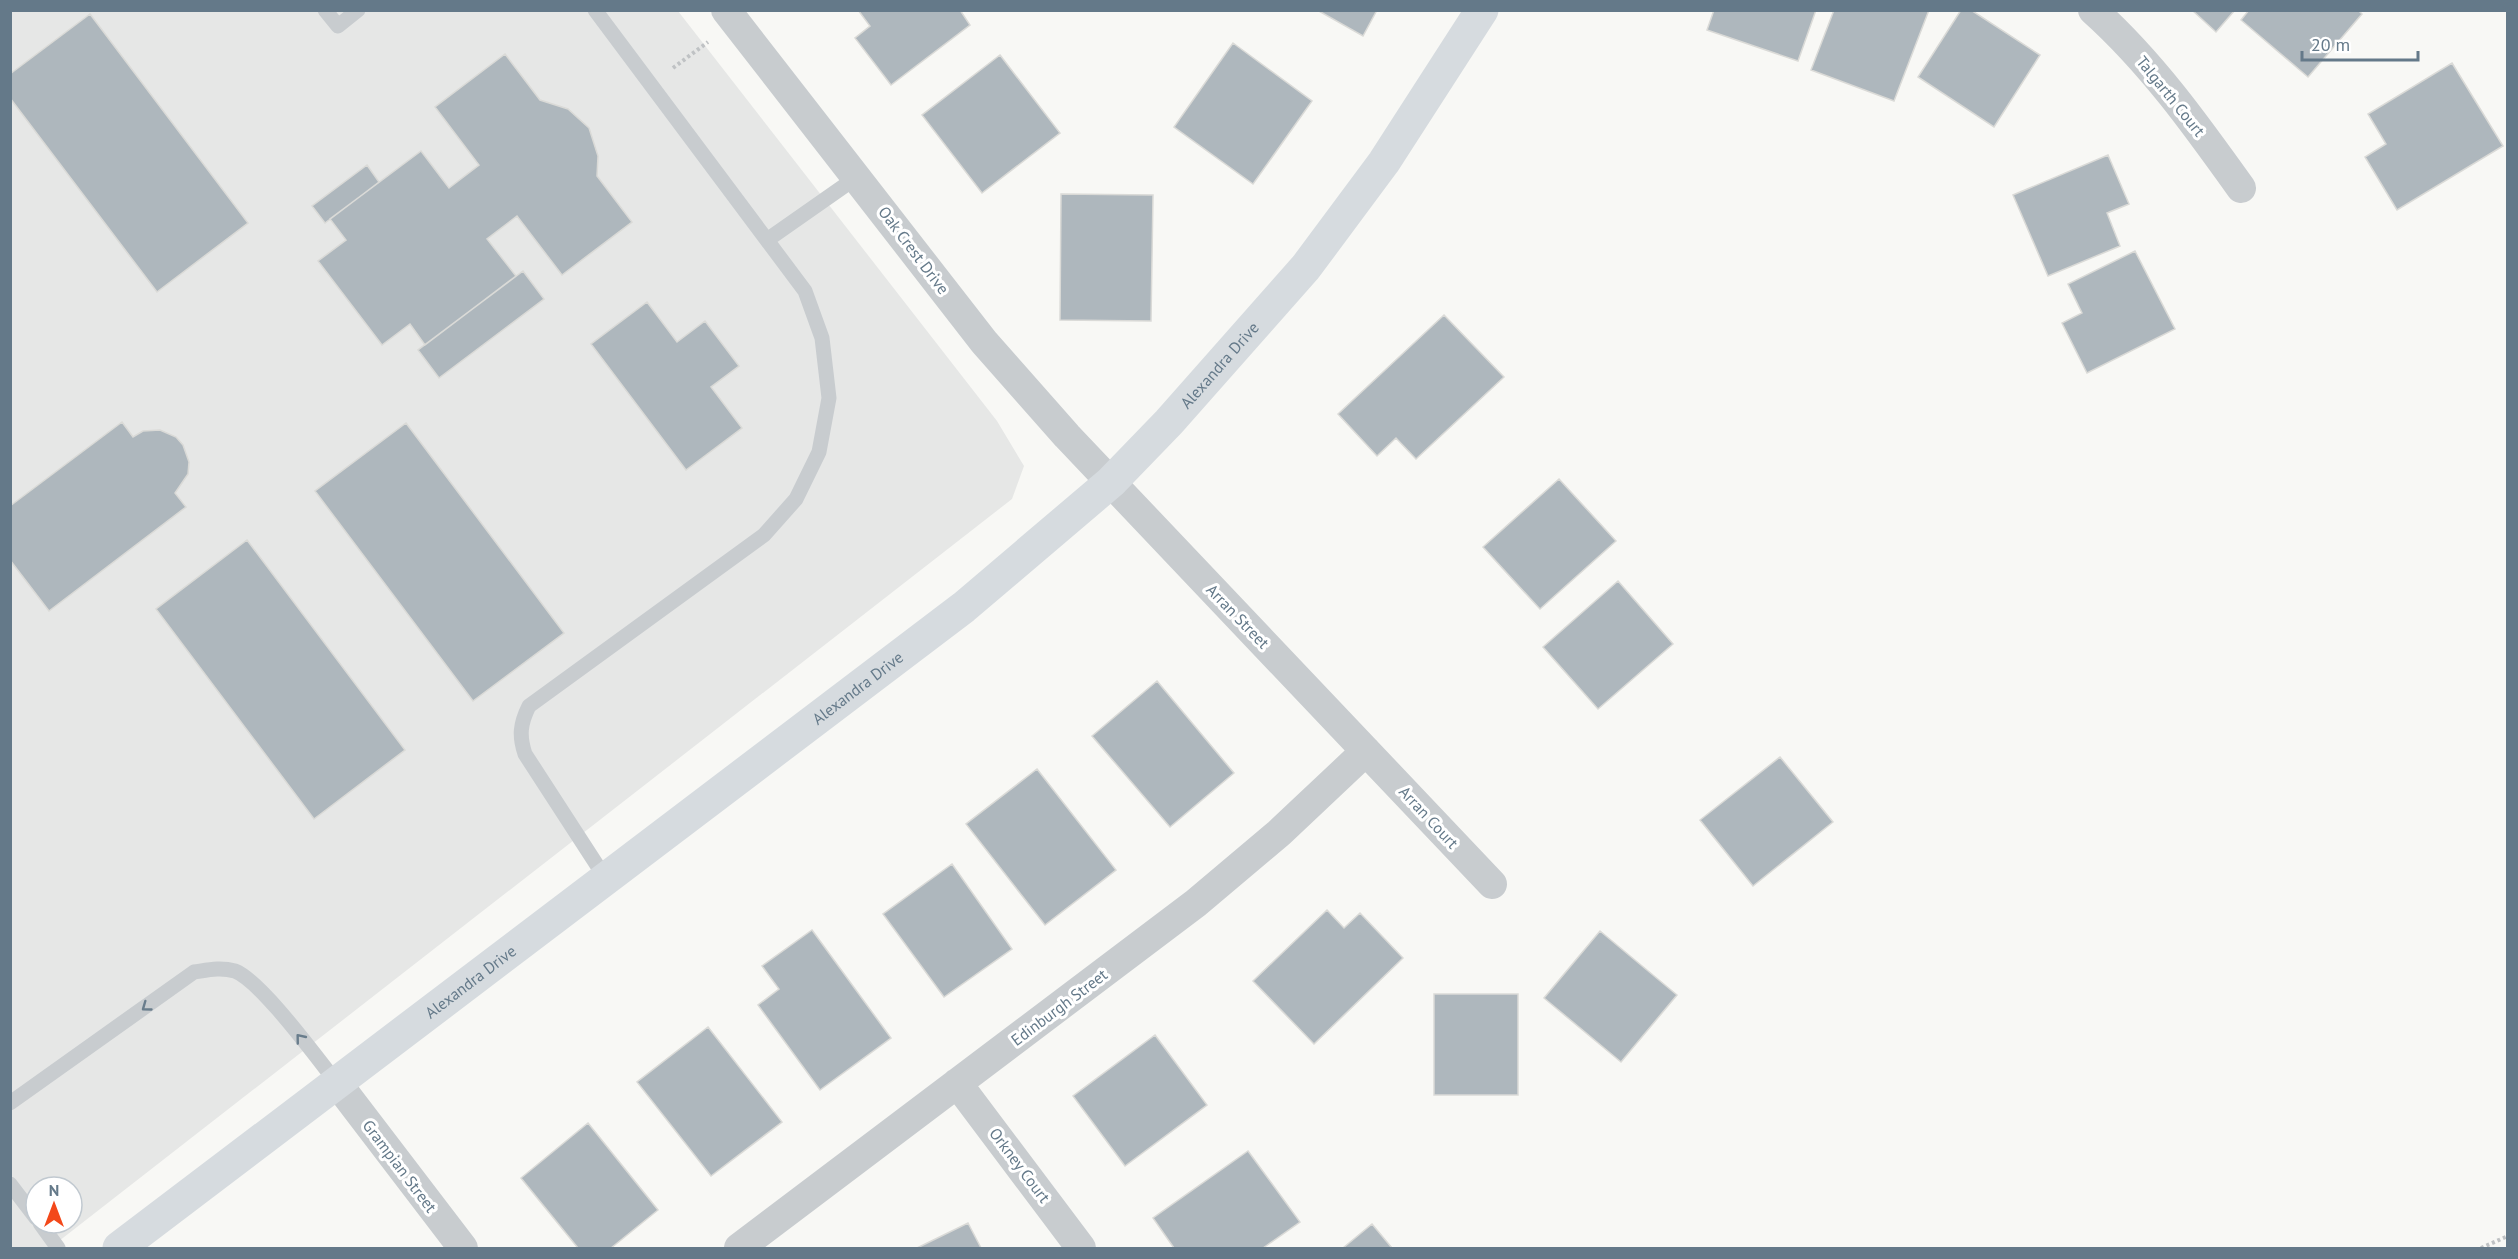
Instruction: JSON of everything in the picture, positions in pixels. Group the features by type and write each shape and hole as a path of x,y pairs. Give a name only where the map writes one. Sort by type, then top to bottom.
{"street":[{"name":"Oak Crest Drive","path":"726,10 984,342 1111,482"},
{"name":"Alexandra Drive","path":"118,1248 964,608 1111,482 1169,423 1313,259 1345,218 1425,102 1482,10"},
{"name":"Talgarth Court","path":"2093,10 2151,69 2196,124 2241,188"},
{"name":"Arran Street","path":"1111,482 1366,751"},
{"name":"Arran Court","path":"1366,751 1492,884"},
{"name":"Edinburgh Street","path":"739,1248 1240,868 1366,751"},
{"name":"Grampian Street","path":"337,1083 463,1248"},
{"name":"Orkney Court","path":"957,1083 1081,1248"}],"lane":[{"path":"325,10 338,26 358,10"},
{"path":"595,10 804,291 822,338 829,398 819,452 795,499 764,535 529,706 522,720 520,738 525,754 606,879"},
{"path":"766,240 857,177"},
{"path":"10,1103 194,972 221,968 238,972 273,1004 337,1083"},
{"path":"10,1184 24,1202"},
{"path":"49,1235 58,1248"}],"path":[{"path":"691,55 708,41"},
{"path":"2481,1248 2508,1236"}],"shaded area":[{"path":"10,11 678,11 997,421 1024,466 1012,499 84,1222 84,1175 24,1175 24,1235 67,1235 50,1248 10,1248"}],"building":[{"path":"858,10 960,10 970,25 891,85 855,38 870,26"},
{"path":"1317,10 1377,10 1363,36"},
{"path":"1714,10 1816,10 1798,61 1707,30"},
{"path":"1834,10 1929,10 1894,101 1811,70"},
{"path":"1961,10 1971,10 2040,55 1994,127 1918,77"},
{"path":"2192,10 2235,10 2216,32"},
{"path":"2249,10 2358,10 2362,14 2308,77 2241,20"},
{"path":"90,14 248,223 157,292 10,98 10,74"},
{"path":"1233,43 1312,101 1253,184 1174,127"},
{"path":"505,54 540,100 568,109 589,128 598,156 597,176 632,222 562,275 517,216 487,239 516,276 425,345 410,324 382,345 318,261 346,240 330,219 421,151 449,188 479,165 435,107"},
{"path":"1000,55 1060,133 982,193 922,115"},
{"path":"2452,63 2503,146 2397,210 2365,157 2386,144 2368,114"},
{"path":"2108,155 2129,204 2107,213 2120,246 2048,276 2013,195"},
{"path":"367,165 379,182 325,223 312,206"},
{"path":"1061,194 1153,195 1151,321 1060,320"},
{"path":"2135,251 2175,329 2087,373 2062,323 2082,313 2068,284"},
{"path":"523,271 544,299 439,378 418,350"},
{"path":"647,302 677,342 705,321 739,366 711,387 742,428 686,470 591,344"},
{"path":"1444,315 1504,377 1416,459 1396,438 1377,456 1338,414"},
{"path":"122,422 133,437 143,431 160,430 176,437 183,445 189,462 188,474 175,493 186,507 49,611 10,560 10,506"},
{"path":"406,423 564,633 473,701 315,491"},
{"path":"1559,479 1616,541 1540,609 1483,547"},
{"path":"247,540 405,750 314,819 156,609"},
{"path":"1618,581 1673,644 1598,709 1543,647"},
{"path":"1157,681 1234,773 1170,827 1092,736"},
{"path":"1780,757 1833,822 1753,886 1700,820"},
{"path":"1037,769 1116,870 1045,925 966,824"},
{"path":"952,864 1012,949 944,997 883,914"},
{"path":"1327,910 1344,928 1360,913 1403,958 1314,1044 1253,981"},
{"path":"812,930 891,1038 820,1090 758,1005 779,989 762,966"},
{"path":"1600,931 1677,995 1621,1062 1544,998"},
{"path":"1434,994 1518,994 1518,1095 1434,1095"},
{"path":"708,1027 782,1122 711,1176 637,1082"},
{"path":"1155,1035 1207,1105 1125,1166 1073,1096"},
{"path":"588,1123 658,1210 611,1248 578,1248 521,1178"},
{"path":"1248,1151 1300,1222 1263,1248 1174,1248 1153,1218"},
{"path":"968,1223 981,1248 917,1248"},
{"path":"1372,1224 1392,1248 1343,1248"}]}
